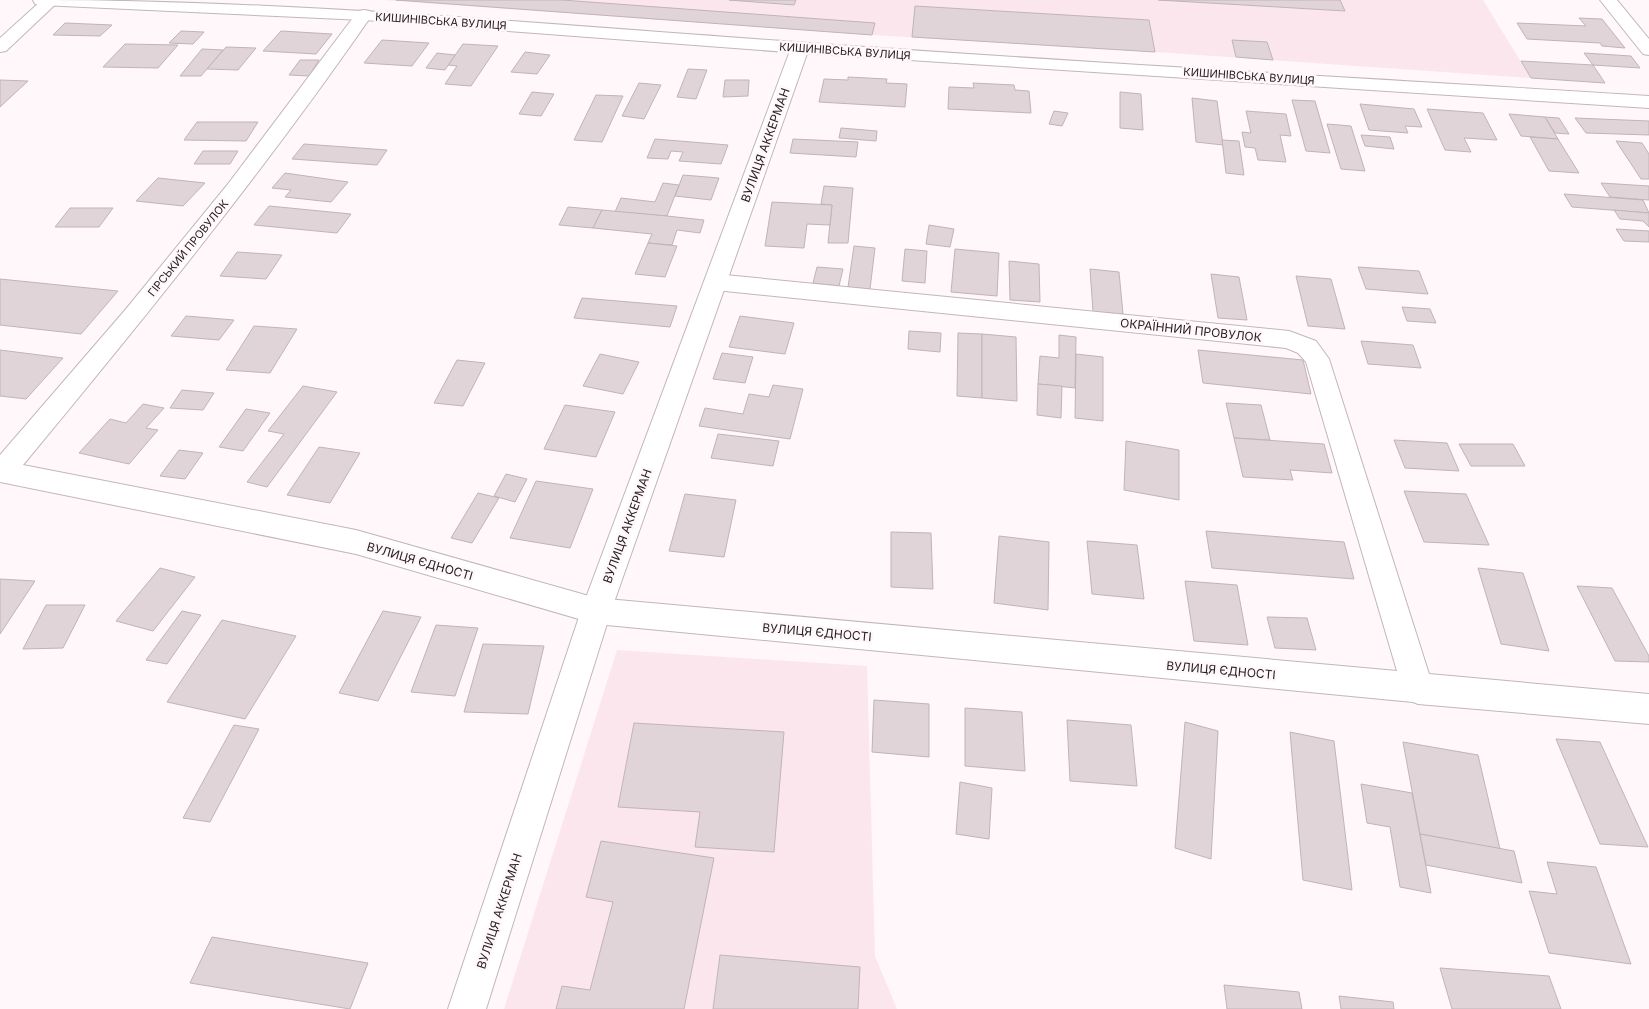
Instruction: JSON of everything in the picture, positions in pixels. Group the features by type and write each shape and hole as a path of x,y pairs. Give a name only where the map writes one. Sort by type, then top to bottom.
{"street":[{"name":"КИШИНІВСЬКА ВУЛИЦЯ","path":"41,0 364,15 800,48 1649,102"},
{"path":"0,47 52,0"},
{"path":"1608,0 1649,50"},
{"name":"ГІРСЬКИЙ ПРОВУЛОК","path":"1,471 134,315 235,189 364,15"},
{"name":"ВУЛИЦЯ АККЕРМАН","path":"467,1009 596,611 800,48"},
{"name":"ОКРАЇННИЙ ПРОВУЛОК","path":"715,282 1289,340 1307,347 1317,359 1418,689"},
{"name":"ВУЛИЦЯ ЄДНОСТІ","path":"1,471 356,542 596,611 1649,709"}],"shaded area":[{"path":"382,0 1483,0 1531,78 872,35"},
{"path":"617,650 867,666 875,956 897,1009 504,1009"}],"building":[{"path":"396,0 562,0 875,23 872,35"},
{"path":"729,0 796,0 794,5"},
{"path":"1158,0 1340,0 1345,11"},
{"path":"915,6 1149,20 1155,52 912,37"},
{"path":"1579,18 1602,19 1625,48 1602,46 1600,43 1527,39 1517,23 1586,26"},
{"path":"65,23 112,25 100,36 53,35"},
{"path":"181,31 204,32 193,44 169,43"},
{"path":"281,31 332,34 316,54 263,51"},
{"path":"382,40 429,43 412,66 364,63"},
{"path":"1232,40 1267,42 1273,60 1236,57"},
{"path":"125,44 178,45 158,68 103,67"},
{"path":"463,44 498,46 471,86 445,84 457,66 448,65"},
{"path":"226,47 256,48 238,70 207,69"},
{"path":"202,49 223,50 201,76 180,76"},
{"path":"525,52 550,55 537,74 511,72"},
{"path":"437,53 455,55 445,70 426,68"},
{"path":"1584,53 1631,56 1640,68 1593,65"},
{"path":"300,60 319,60 309,76 289,75"},
{"path":"1521,61 1593,65 1605,83 1531,78"},
{"path":"688,69 707,70 696,99 677,97"},
{"path":"848,77 887,79 886,83 907,84 905,107 819,102 824,79 848,80"},
{"path":"0,80 28,81 0,107"},
{"path":"725,80 749,80 748,96 723,97"},
{"path":"639,83 661,85 644,119 622,116"},
{"path":"973,83 1014,85 1015,90 1029,91 1031,113 948,109 949,87 974,88"},
{"path":"532,92 554,94 541,116 519,114"},
{"path":"1120,92 1141,94 1143,130 1120,128"},
{"path":"596,95 623,96 602,142 574,140"},
{"path":"1192,98 1217,101 1223,145 1196,142"},
{"path":"1292,100 1315,101 1330,153 1306,151"},
{"path":"1360,104 1414,109 1422,127 1405,126 1408,133 1369,130"},
{"path":"1427,109 1483,113 1497,140 1464,138 1471,152 1445,150"},
{"path":"1054,111 1068,113 1062,126 1049,124"},
{"path":"1246,111 1286,114 1291,136 1280,135 1286,162 1258,160 1255,148 1245,147 1242,132 1251,133"},
{"path":"1509,114 1545,117 1558,139 1521,136"},
{"path":"1545,117 1559,118 1569,134 1555,133"},
{"path":"1575,118 1649,121 1649,135 1586,133"},
{"path":"197,122 258,122 246,141 184,140"},
{"path":"1327,124 1351,126 1365,171 1341,169"},
{"path":"841,128 877,131 876,141 839,138"},
{"path":"1361,135 1390,137 1394,149 1365,146"},
{"path":"1530,137 1558,139 1579,173 1549,171"},
{"path":"655,139 728,145 721,164 679,161 683,152 671,151 668,159 647,158"},
{"path":"793,139 858,142 856,157 790,153"},
{"path":"1222,140 1239,141 1244,175 1226,173"},
{"path":"1616,141 1642,143 1649,154 1649,179 1641,179"},
{"path":"304,144 387,150 377,165 292,159"},
{"path":"203,151 238,151 230,164 194,164"},
{"path":"285,173 348,182 331,202 285,197 291,190 272,188"},
{"path":"683,175 719,178 711,200 675,196"},
{"path":"158,178 205,183 183,206 136,201"},
{"path":"663,183 679,185 667,216 615,212 621,198 655,202"},
{"path":"1601,183 1649,186 1649,200 1610,197"},
{"path":"824,186 853,188 848,243 828,243 832,205 821,204"},
{"path":"1564,194 1643,200 1649,213 1572,207"},
{"path":"772,202 832,205 830,225 807,224 804,248 765,246"},
{"path":"269,206 351,214 337,233 254,225"},
{"path":"568,207 602,210 593,228 559,225"},
{"path":"70,208 113,208 99,227 55,227"},
{"path":"602,210 704,220 700,233 677,230 672,245 648,243 652,234 593,228"},
{"path":"1614,210 1649,213 1649,227 1643,221 1620,219"},
{"path":"929,225 954,229 950,247 926,244"},
{"path":"1616,229 1649,231 1649,242 1624,241"},
{"path":"648,243 677,246 665,277 635,274"},
{"path":"854,246 875,248 870,289 848,287"},
{"path":"905,249 927,251 925,283 902,281"},
{"path":"955,249 999,253 997,296 951,292"},
{"path":"237,252 282,255 266,279 220,276"},
{"path":"1009,261 1039,264 1040,302 1010,300"},
{"path":"817,267 843,269 839,286 813,283"},
{"path":"1358,267 1419,271 1428,294 1366,289"},
{"path":"1090,269 1119,272 1123,314 1093,312"},
{"path":"1211,274 1239,277 1247,320 1218,318"},
{"path":"1296,276 1331,279 1345,329 1308,326"},
{"path":"0,279 118,291 81,334 0,325"},
{"path":"582,298 677,306 670,327 574,318"},
{"path":"1402,307 1430,309 1436,323 1407,321"},
{"path":"186,316 234,320 219,340 171,336"},
{"path":"740,316 794,323 785,354 729,347"},
{"path":"254,326 297,329 270,373 226,370"},
{"path":"909,331 941,333 940,352 908,349"},
{"path":"958,333 982,334 982,398 957,396"},
{"path":"982,334 1016,337 1017,401 982,398"},
{"path":"1059,335 1076,337 1075,388 1038,384 1040,356 1059,358"},
{"path":"1361,341 1413,345 1421,368 1368,364"},
{"path":"0,350 63,358 26,399 0,396"},
{"path":"1198,350 1303,360 1311,394 1203,383"},
{"path":"722,353 753,357 745,383 713,379"},
{"path":"600,354 639,362 623,394 583,386"},
{"path":"1076,354 1103,357 1103,421 1075,418"},
{"path":"457,360 485,363 463,406 434,403"},
{"path":"1038,384 1062,386 1061,418 1037,415"},
{"path":"773,385 803,389 790,439 699,426 705,408 743,414 749,394 769,397"},
{"path":"303,386 337,392 267,487 247,482 284,434 268,431"},
{"path":"182,390 214,393 203,410 170,408"},
{"path":"1226,403 1261,405 1270,440 1234,438"},
{"path":"143,404 164,408 146,428 158,430 129,464 79,453 110,419 126,423"},
{"path":"565,405 615,412 596,457 544,449"},
{"path":"246,409 270,413 243,451 219,447"},
{"path":"718,434 779,441 773,466 711,458"},
{"path":"1234,438 1324,444 1332,473 1290,470 1293,480 1243,477"},
{"path":"1394,440 1447,443 1459,471 1405,468"},
{"path":"1126,441 1179,450 1179,500 1124,490"},
{"path":"1459,444 1513,444 1525,466 1471,466"},
{"path":"319,447 360,453 330,503 287,495"},
{"path":"179,450 203,453 185,479 160,476"},
{"path":"506,474 527,479 515,502 494,496"},
{"path":"536,481 593,489 570,548 510,538"},
{"path":"1404,491 1466,494 1489,545 1424,542"},
{"path":"478,493 499,498 472,543 451,538"},
{"path":"685,494 736,500 724,557 669,551"},
{"path":"1206,531 1344,542 1354,579 1212,568"},
{"path":"891,532 931,533 933,589 891,587"},
{"path":"999,536 1049,542 1048,610 994,603"},
{"path":"1087,541 1137,545 1144,599 1092,594"},
{"path":"160,568 195,577 153,631 116,621"},
{"path":"1478,568 1523,573 1549,651 1501,644"},
{"path":"0,579 35,581 0,634"},
{"path":"1185,581 1237,585 1248,645 1194,641"},
{"path":"1577,586 1612,588 1649,656 1649,662 1615,661"},
{"path":"46,605 85,605 63,648 23,649"},
{"path":"182,611 201,615 167,664 146,660"},
{"path":"383,611 421,617 378,701 339,693"},
{"path":"1267,617 1307,618 1316,650 1275,648"},
{"path":"222,620 296,636 245,719 167,702"},
{"path":"436,625 478,628 455,696 411,692"},
{"path":"483,644 544,646 528,714 464,712"},
{"path":"874,700 929,704 929,757 872,752"},
{"path":"965,708 1022,712 1025,771 965,766"},
{"path":"1067,720 1131,725 1137,786 1070,781"},
{"path":"1185,722 1218,731 1211,859 1175,848"},
{"path":"634,723 784,732 774,852 695,847 700,812 618,807"},
{"path":"234,725 259,729 210,822 183,818"},
{"path":"1290,732 1334,741 1352,890 1303,880"},
{"path":"1556,739 1600,742 1648,847 1600,844"},
{"path":"1403,742 1478,755 1500,849 1420,834"},
{"path":"960,782 992,788 989,839 956,834"},
{"path":"1361,784 1412,793 1431,893 1400,887 1390,827 1367,823"},
{"path":"1420,834 1514,851 1522,883 1426,865"},
{"path":"601,841 714,858 684,1009 556,1009 562,986 590,990 613,902 586,897"},
{"path":"1547,862 1596,867 1631,964 1549,953 1529,891 1557,894"},
{"path":"212,937 368,963 350,1009 190,983"},
{"path":"720,955 860,967 858,1009 713,1009"},
{"path":"1440,968 1549,976 1561,1009 1452,1009"},
{"path":"1224,985 1299,992 1302,1009 1227,1009"},
{"path":"1339,996 1393,1002 1394,1009 1341,1009"}]}
